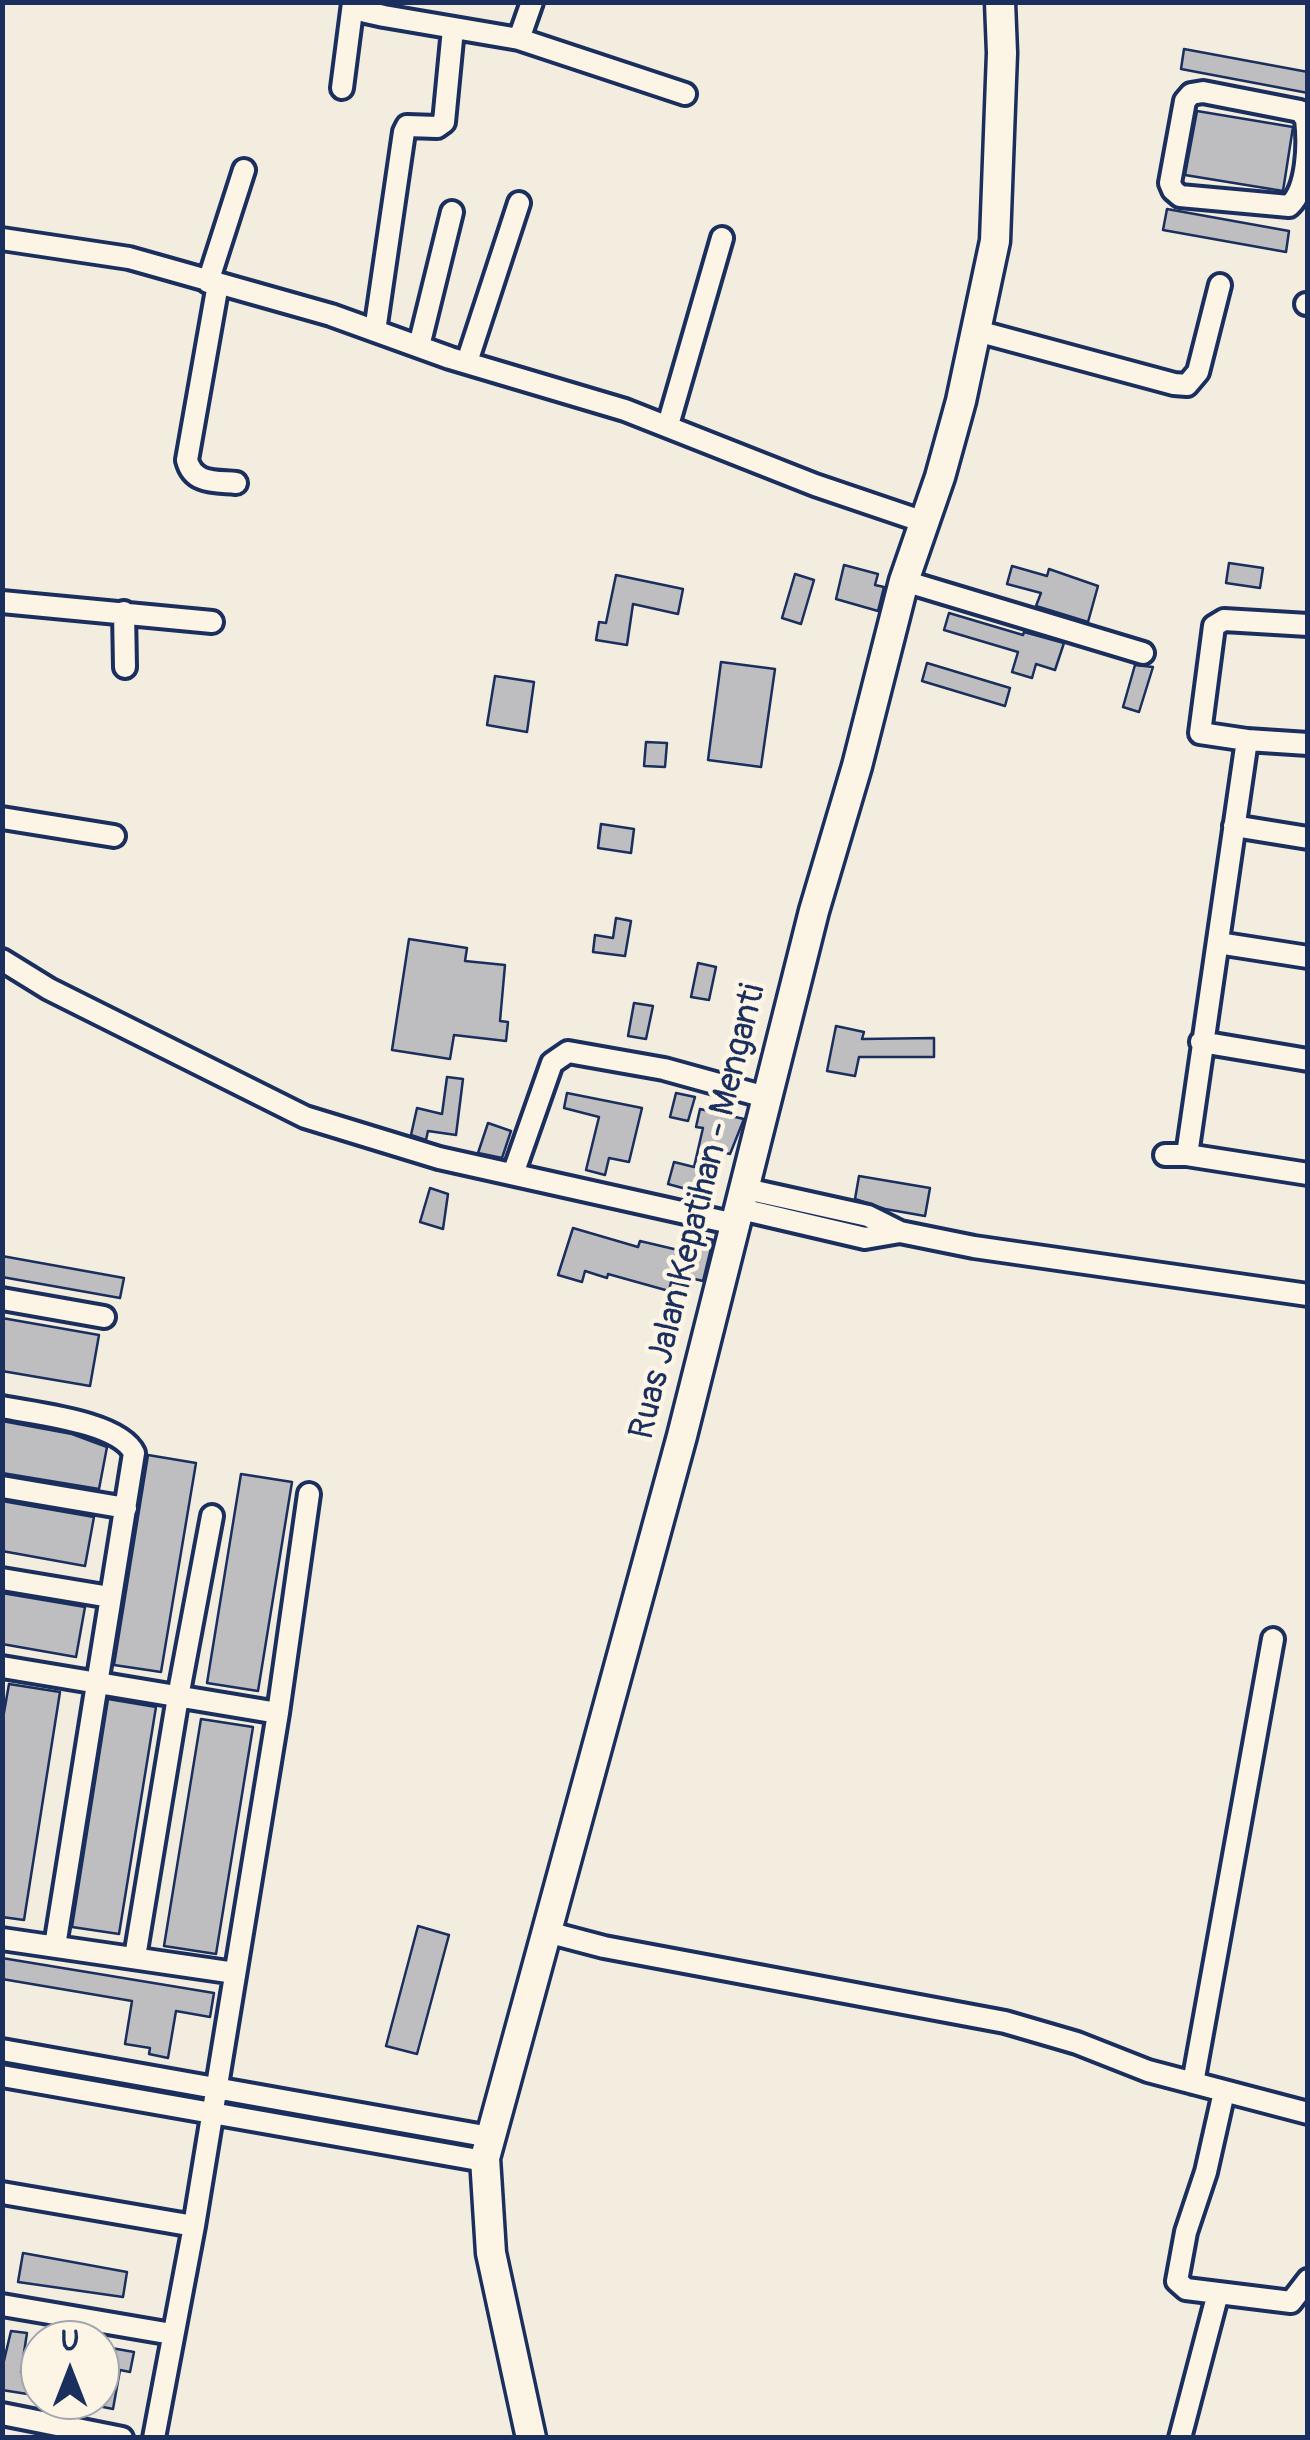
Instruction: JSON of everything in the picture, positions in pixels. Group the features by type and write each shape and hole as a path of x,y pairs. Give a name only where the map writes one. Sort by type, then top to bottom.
{"main road":[{"name":"Ruas Jalan Kepatihan - Menganti","path":"531,2438 491,2253 487,2149 682,1436 814,911 858,766 904,581 940,478 977,331 995,240 1000,2"}],"street":[{"path":"519,39 532,2"},
{"path":"342,88 353,3 366,12 519,39 685,94"},
{"path":"375,331 404,132 408,126 438,127 444,122 454,29"},
{"path":"1203,92 1300,112 1308,130 1305,182 1289,206 1180,196 1170,183 1185,101 1192,94 1203,92"},
{"path":"236,483 200,480 187,460 213,283 244,170"},
{"path":"467,362 518,203"},
{"path":"419,346 452,212"},
{"path":"668,426 722,238"},
{"path":"2,239 129,258 375,331 668,426 815,486 924,522"},
{"path":"977,331 1188,385 1198,372 1220,285"},
{"path":"904,581 1143,653"},
{"path":"2,602 212,622"},
{"path":"124,612 126,667"},
{"path":"1308,625 1224,620 1214,626 1200,732 1308,744"},
{"path":"1187,1155 1247,740"},
{"path":"2,818 114,836"},
{"path":"1234,826 1308,838"},
{"path":"1218,944 1308,957"},
{"path":"2,960 49,989 305,1116 440,1158 513,1174 740,1207 868,1216 900,1232 974,1247 1308,1295"},
{"path":"1201,1042 1308,1060"},
{"path":"513,1174 552,1063 568,1052 646,1065 769,1098"},
{"path":"1165,1155 1308,1174"},
{"path":"2,1299 104,1317"},
{"path":"2,1407 100,1428 128,1442 135,1459 55,1946"},
{"path":"2,1488 126,1508"},
{"path":"154,2438 194,2226 278,1714 309,1494"},
{"path":"136,1957 212,1516"},
{"path":"2,1579 110,1597"},
{"path":"1193,2083 1272,1639"},
{"path":"4,1673 99,1683 278,1714"},
{"path":"547,1932 604,1947 1006,2022 1046,2032 1148,2071 1308,2113"},
{"path":"2,1939 234,1973"},
{"path":"2,2050 216,2090 487,2149"},
{"path":"2,2076 211,2112 487,2149"},
{"path":"1224,2092 1176,2276 1180,2286 1290,2302 1308,2280"},
{"path":"2,2193 194,2226"},
{"path":"1180,2438 1218,2293"},
{"path":"2,2306 172,2334"},
{"path":"2,2414 122,2438"}],"building":[{"path":"1184,49 1308,72 1308,93 1181,69"},
{"path":"1197,111 1293,127 1283,191 1185,175"},
{"path":"1167,209 1289,231 1286,252 1163,230"},
{"path":"1229,563 1263,568 1260,588 1226,583"},
{"path":"844,565 878,574 875,585 884,587 878,611 836,599"},
{"path":"1012,566 1047,576 1049,569 1098,586 1088,622 1036,606 1041,593 1007,584"},
{"path":"795,574 814,580 801,624 782,618"},
{"path":"616,575 683,589 678,614 633,604 627,645 596,640 599,622 606,623"},
{"path":"949,613 1064,643 1055,670 1036,664 1032,678 1012,672 1018,652 944,630"},
{"path":"721,662 775,669 761,767 708,760"},
{"path":"927,663 1010,688 1005,706 922,681"},
{"path":"1135,665 1153,667 1139,712 1123,707"},
{"path":"495,676 534,682 527,732 487,725"},
{"path":"646,742 667,743 665,767 644,766"},
{"path":"601,824 634,829 631,853 598,848"},
{"path":"616,918 631,921 625,956 593,952 595,935 613,938"},
{"path":"409,939 467,948 465,961 505,965 500,1021 508,1022 506,1041 454,1035 450,1059 392,1050"},
{"path":"698,963 716,967 709,1000 691,997"},
{"path":"634,1003 653,1006 646,1039 628,1036"},
{"path":"836,1026 864,1032 862,1039 934,1038 934,1057 859,1057 855,1076 827,1071"},
{"path":"447,1077 463,1079 456,1135 428,1131 426,1140 411,1135 417,1108 442,1114"},
{"path":"567,1093 642,1108 629,1162 609,1158 605,1175 586,1170 599,1117 564,1108"},
{"path":"676,1093 695,1097 688,1121 670,1117"},
{"path":"700,1109 744,1119 730,1154 718,1151 708,1195 668,1184 674,1162 694,1167 703,1128 696,1127"},
{"path":"488,1123 511,1131 502,1158 478,1153"},
{"path":"859,1176 930,1188 925,1216 855,1199"},
{"path":"430,1188 448,1194 443,1229 420,1222"},
{"path":"573,1228 638,1247 640,1241 678,1250 681,1237 702,1242 703,1237 713,1240 703,1281 690,1278 688,1286 671,1282 669,1291 608,1274 607,1278 585,1271 582,1282 558,1275"},
{"path":"2,1256 124,1278 120,1298 2,1277"},
{"path":"2,1318 99,1335 90,1386 2,1371"},
{"path":"2,1421 72,1434 107,1447 99,1489 2,1473"},
{"path":"148,1455 196,1463 161,1672 114,1665"},
{"path":"241,1474 292,1482 258,1691 207,1683"},
{"path":"2,1501 94,1517 85,1566 2,1551"},
{"path":"2,1593 85,1607 76,1657 2,1644"},
{"path":"9,1684 60,1692 24,1920 2,1917 2,1724"},
{"path":"108,1699 156,1707 119,1934 72,1927"},
{"path":"201,1719 253,1727 216,1954 164,1946"},
{"path":"418,1926 449,1935 417,2054 386,2046"},
{"path":"2,1958 214,1993 210,2017 176,2011 168,2058 149,2054 150,2048 125,2044 132,2001 2,1979"},
{"path":"23,2253 127,2272 123,2297 18,2282"},
{"path":"11,2331 20,2332 20,2393 2,2390 2,2369"},
{"path":"120,2350 134,2352 130,2372 120,2370"}]}
